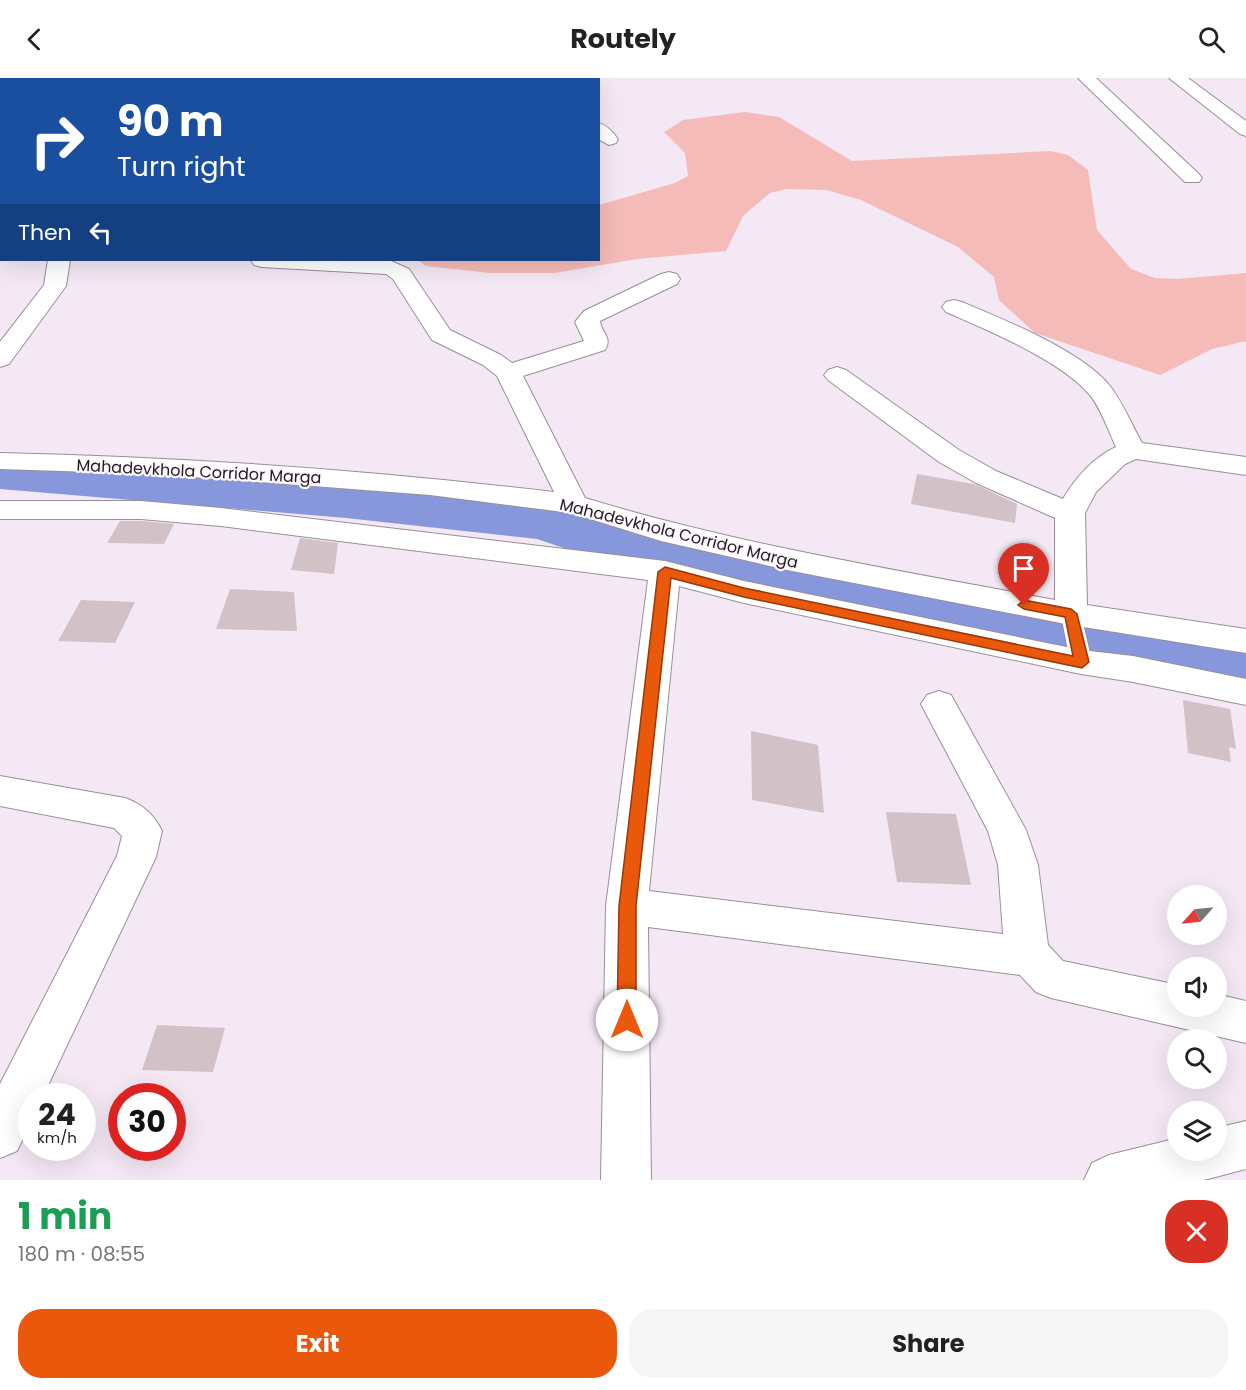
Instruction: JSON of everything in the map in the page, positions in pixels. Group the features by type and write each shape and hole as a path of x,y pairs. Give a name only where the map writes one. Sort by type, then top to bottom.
{"street":[{"path":"1086,78 1192,178"},
{"path":"1177,78 1246,130"},
{"path":"0,359 55,286 59,261"},
{"path":"278,261 391,268 401,274 441,335 492,360 508,372 574,504"},
{"path":"508,372 596,345 596,338 587,322 592,316 669,279"},
{"path":"954,307 1015,334 1082,374 1100,390 1132,450"},
{"path":"837,375 949,456 986,477 1070,513"},
{"path":"1071,614 1070,513 1084,487 1115,458 1132,450 1246,466"},
{"name":"Mahadevkhola Corridor Marga","path":"0,461 154,465 223,470 430,486 574,504 661,531 792,561 1071,614 1246,641"},
{"path":"0,510 141,510 221,516 665,572 744,592 1082,662 1133,669 1246,692"},
{"path":"626,1180 627,906 665,572"},
{"path":"939,704 1007,830 1018,865 1024,938 1031,957 1051,978 1167,1004"},
{"path":"0,791 125,814 143,831 136,857 0,1134"},
{"path":"627,906 1031,957"},
{"path":"1225,1017 1246,1022"},
{"path":"1108,1180 1246,1145"}],"lane":[{"path":"1071,614 1082,662"}],"shaded area":[{"path":"745,112 779,117 852,161 1051,151 1068,155 1088,170 1097,230 1131,269 1155,278 1177,279 1246,273 1246,341 1212,349 1160,375 1035,333 999,300 994,277 958,247 861,200 826,190 786,189 770,193 743,216 726,251 637,259 555,273 490,273 426,266 418,261 600,261 600,205 675,183 688,176 685,153 664,132 683,120"}],"building":[{"path":"917,474 974,484 1017,504 1015,523 911,504"},
{"path":"120,521 174,524 164,544 107,543"},
{"path":"300,538 338,543 334,574 291,570"},
{"path":"230,589 294,592 297,631 216,629"},
{"path":"81,600 135,602 115,643 58,641"},
{"path":"1183,700 1230,709 1236,749 1229,747 1231,762 1188,753"},
{"path":"751,731 818,745 824,813 752,800"},
{"path":"886,812 956,814 971,885 897,882"},
{"path":"157,1025 225,1028 213,1072 142,1070"}],"waterway":[{"path":"0,471 346,499 546,520 611,543 755,574 1246,670"}],"route":[{"path":"627,1020 627,906 665,572 744,592 1082,662 1071,614 1024,605"}]}
